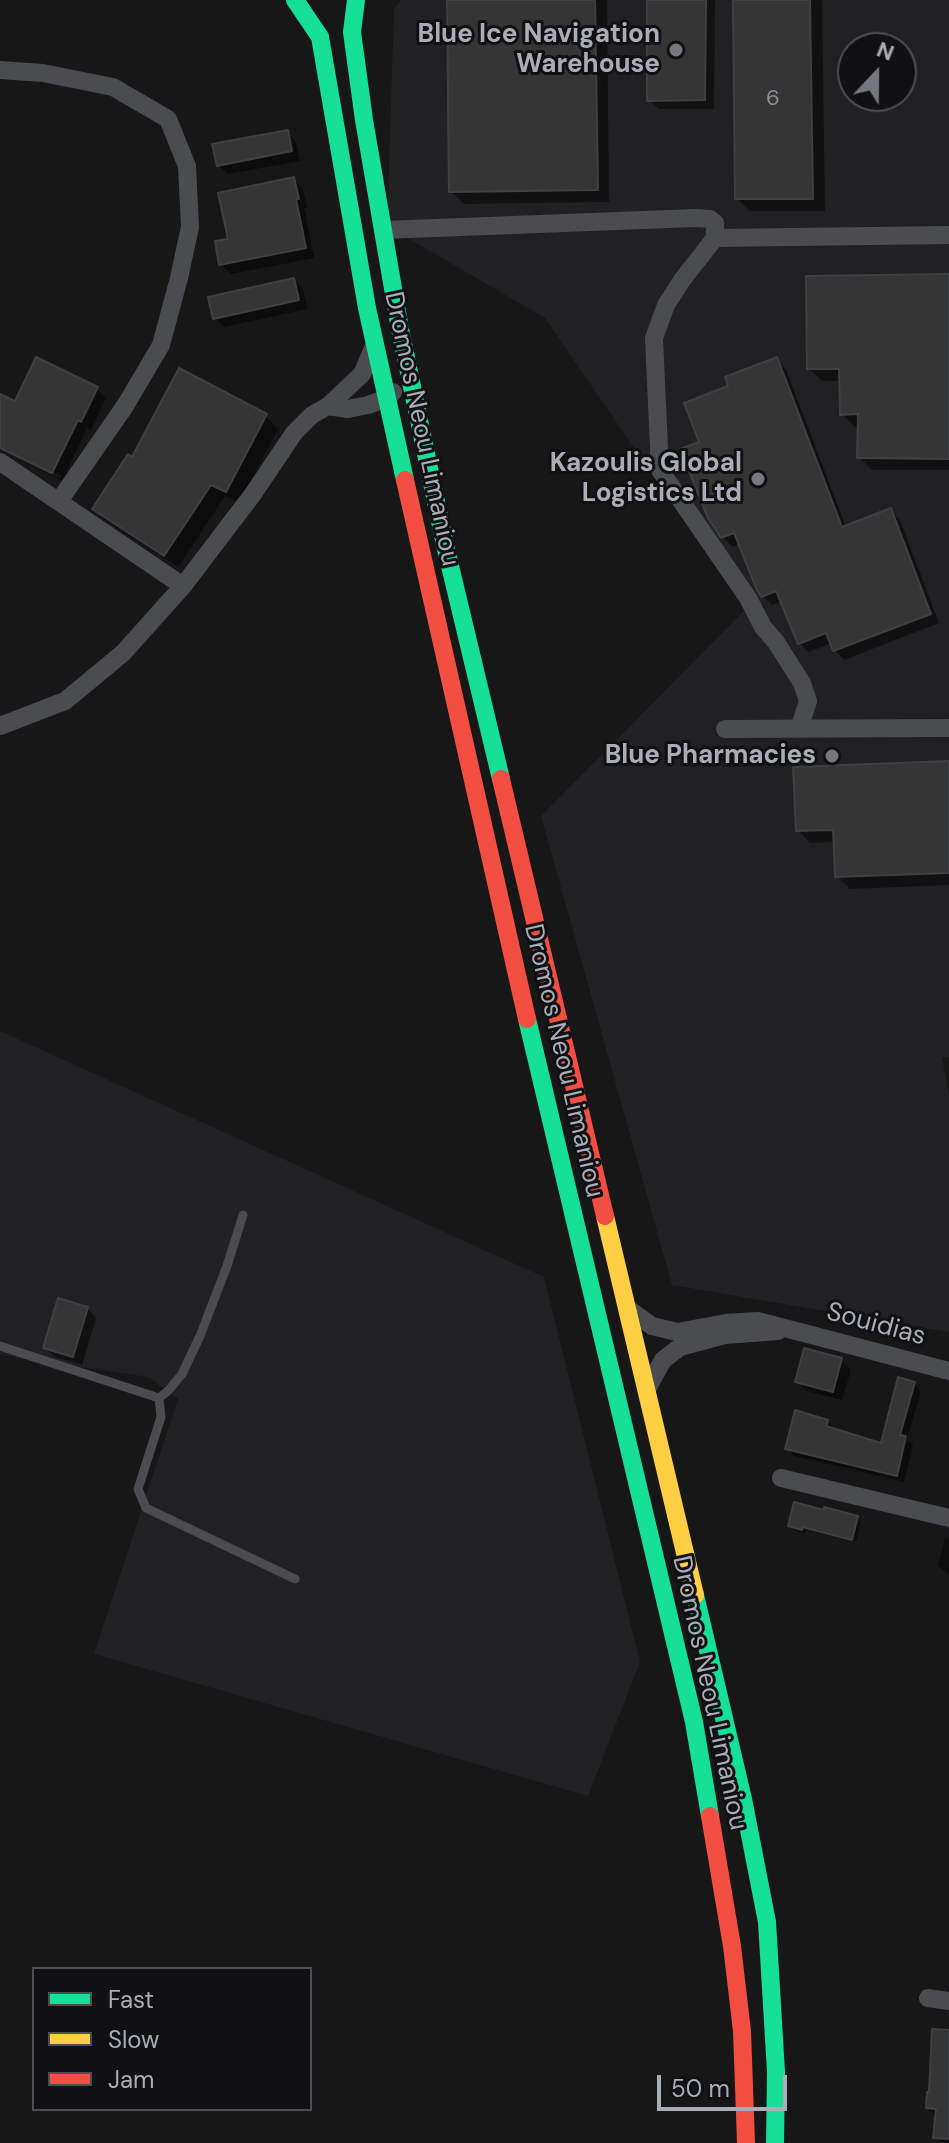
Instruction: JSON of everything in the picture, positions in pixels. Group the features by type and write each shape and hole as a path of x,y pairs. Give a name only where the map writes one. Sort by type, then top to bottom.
{"main road":[{"name":"Dromos Neou Limaniou","path":"295,0 320,37 375,345 545,1104 694,1722 732,1946 742,2031 746,2143"},
{"name":"Dromos Neou Limaniou","path":"356,0 352,32 364,120 400,329 448,561 743,1799 767,1922 776,2072 775,2143"}],"street":[{"path":"0,70 43,73 113,87 168,119 187,166 190,227 161,345 125,406 59,501"},
{"path":"383,230 695,218 710,219 715,223 715,238 666,305 654,338 660,470 802,683 808,701 799,729"},
{"path":"715,238 949,235"},
{"path":"328,406 348,409 387,398 396,390 398,369 395,351 400,329"},
{"path":"0,726 65,701 123,653 183,586 253,494 294,433 362,374 375,345"},
{"path":"0,462 183,586"},
{"path":"725,729 949,728"},
{"name":"Souidias","path":"627,1308 652,1326 677,1332 758,1321 949,1371"},
{"name":"Souidias","path":"647,1389 663,1360 680,1347 725,1335 789,1330"},
{"path":"781,1478 949,1518"},
{"path":"928,1998 949,2001"}],"lane":[{"path":"159,1398 182,1374 211,1308 243,1215"},
{"path":"0,1346 159,1398"},
{"path":"159,1398 161,1417 138,1489 146,1508 295,1579"}],"shaded area":[{"path":"401,0 949,0 949,1057 942,1058 949,1096 949,1332 672,1285 541,816 745,610 545,318 387,226 394,10"},
{"path":"0,1031 544,1277 640,1662 588,1796 94,1654 178,1399 148,1377 0,1355"}],"building":[{"path":"447,0 595,0 598,190 449,192"},
{"name":"Blue Ice Navigation Warehouse","path":"647,0 706,0 705,100 647,101"},
{"path":"733,0 810,0 813,199 735,199"},
{"path":"288,130 292,151 217,166 212,144"},
{"path":"294,177 306,248 219,265 215,241 228,239 218,193"},
{"path":"949,274 949,459 857,458 858,414 840,415 839,369 807,369 806,276"},
{"path":"294,278 299,300 213,319 208,297"},
{"path":"36,357 98,387 52,473 0,448 0,394 15,401"},
{"name":"Kazoulis Global Logistics Ltd","path":"777,357 842,527 891,508 931,614 833,651 826,633 798,644 776,591 761,597 734,533 721,538 708,518 680,449 699,442 684,403 728,386 725,377"},
{"path":"179,368 267,414 226,492 211,485 164,556 92,509 128,454 132,457"},
{"path":"949,761 949,873 835,877 833,830 796,831 793,767"},
{"path":"58,1298 88,1307 73,1357 43,1348"},
{"path":"804,1348 842,1358 833,1392 795,1382"},
{"path":"898,1377 915,1382 900,1435 906,1436 897,1476 785,1449 795,1410 828,1420 826,1426 881,1443"},
{"path":"794,1502 858,1516 852,1540 788,1526"},
{"path":"932,2029 949,2030 949,2139 933,2138 936,2109 926,2108"}],"traffic: fast":[{"path":"295,0 320,37 367,308 405,480"},
{"path":"356,0 352,32 400,329 445,545 501,779"},
{"path":"527,1019 694,1722 710,1816"},
{"path":"695,1595 743,1799 767,1922 776,2072 775,2143"}],"traffic: slow":[{"path":"605,1216 695,1595"}],"traffic: jam":[{"path":"405,480 527,1019"},
{"path":"501,779 605,1216"},
{"path":"710,1816 732,1946 742,2031 746,2143"}],"place":[{"name":"Blue Ice Navigation Warehouse","path":"676,50"},
{"name":"Kazoulis Global Logistics Ltd","path":"758,479"},
{"name":"Blue Pharmacies","path":"832,756"}]}
